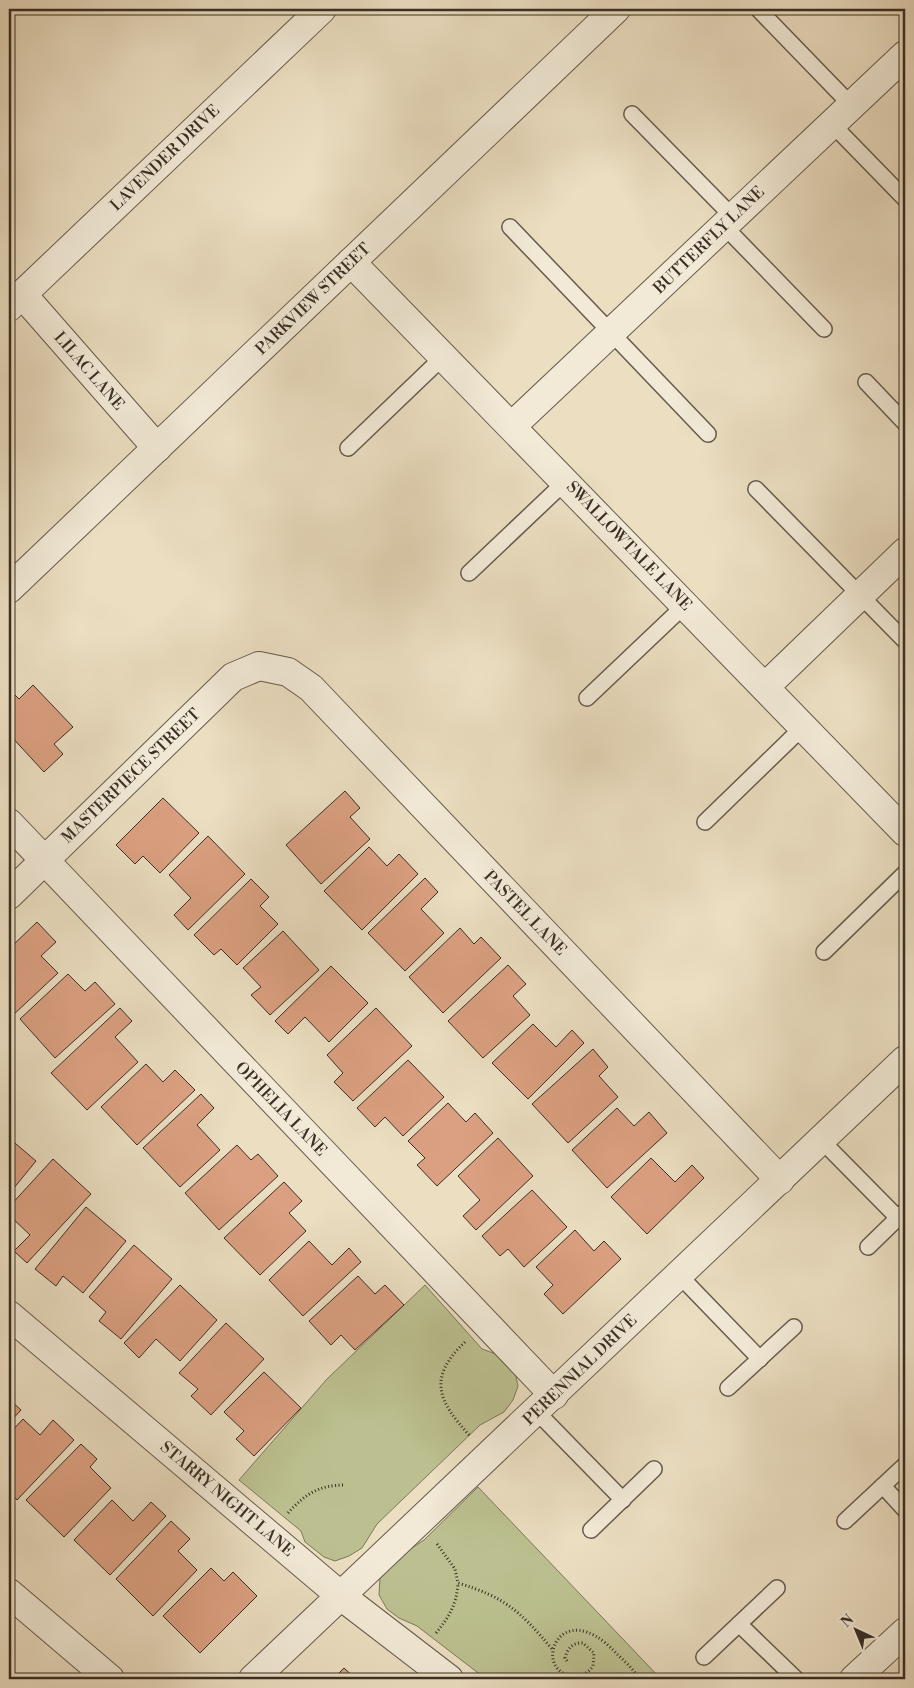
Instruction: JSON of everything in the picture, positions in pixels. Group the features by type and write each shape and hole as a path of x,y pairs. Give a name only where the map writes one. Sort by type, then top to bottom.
{"street":[{"name":"LAVENDER DRIVE","path":"15,301 322,9"},
{"name":"PARKVIEW STREET","path":"9,588 616,9"},
{"name":"BUTTERFLY LANE","path":"513,425 905,55"},
{"name":"SWALLOWTALE LANE","path":"351,262 513,425 905,832"},
{"name":"LILAC LANE","path":"15,301 157,448"},
{"path":"765,688 905,552"},
{"name":"MASTERPIECE STREET","path":"9,895 233,677 259,666"},
{"name":"PASTEL LANE","path":"259,666 288,672 311,688 780,1180"},
{"name":"OPHELIA LANE","path":"9,824 486,1323 545,1403"},
{"name":"PERENNIAL DRIVE","path":"253,1679 905,1060"},
{"name":"STARRY NIGHT LANE","path":"9,1315 341,1596 448,1679"},
{"path":"9,1593 110,1679"},
{"path":"854,1679 905,1632"}],"lane":[{"path":"758,9 905,199"},
{"path":"632,114 824,329"},
{"path":"510,227 708,434"},
{"path":"348,448 444,356"},
{"path":"866,382 905,423"},
{"path":"469,573 566,481"},
{"path":"756,488 905,641"},
{"path":"587,698 685,605"},
{"path":"705,822 803,727"},
{"path":"824,952 905,873"},
{"path":"821,1140 902,1214 868,1247"},
{"path":"679,1275 760,1359"},
{"path":"728,1388 794,1327"},
{"path":"545,1403 623,1500"},
{"path":"845,1521 905,1465"},
{"path":"590,1530 654,1469"},
{"path":"883,1486 905,1510"},
{"path":"704,1657 777,1588"},
{"path":"739,1624 796,1679"}],"path":[{"path":"486,1323 451,1357 443,1370 441,1385 442,1397 447,1409 489,1456"},
{"path":"269,1535 308,1494 318,1488 345,1485"},
{"path":"418,1656 448,1617 457,1599 458,1582 455,1570 446,1555 419,1523"},
{"path":"458,1582 495,1596 515,1608 552,1649 555,1666 565,1674 584,1675 590,1671 595,1661 591,1648 578,1643 568,1649 565,1658 567,1661"},
{"path":"552,1649 562,1636 571,1630 580,1629 594,1633 608,1644 639,1679"}],"green space":[{"path":"425,1285 482,1349 496,1354 515,1372 518,1386 513,1400 504,1412 480,1425 377,1524 362,1548 349,1556 335,1561 324,1557 305,1542 301,1531 239,1480 327,1379"},
{"path":"478,1487 661,1679 486,1679 417,1626 399,1618 387,1609 379,1595 380,1578 391,1562 424,1540"}],"building":[{"path":"33,685 73,727 54,744 63,754 44,772 9,734 9,695 12,692 19,699"},
{"path":"345,791 360,808 350,817 370,839 321,884 286,845"},
{"path":"163,798 199,833 160,873 143,856 135,864 116,845"},
{"path":"208,836 245,874 188,930 174,915 191,898 169,875"},
{"path":"369,847 387,866 399,854 418,874 362,930 324,891"},
{"path":"425,878 438,892 421,909 444,933 405,971 368,933"},
{"path":"251,879 269,897 260,906 278,924 237,965 221,949 214,955 194,935"},
{"path":"37,922 56,942 41,956 58,973 12,1016 9,1012 9,949"},
{"path":"460,928 474,944 481,937 501,958 443,1013 409,977"},
{"path":"283,931 319,970 270,1015 251,995 261,987 243,968"},
{"path":"508,965 526,984 513,996 530,1015 483,1058 448,1021"},
{"path":"331,966 368,1003 329,1042 305,1017 288,1034 275,1021"},
{"path":"68,974 85,991 95,982 115,1004 55,1058 20,1019"},
{"path":"120,1008 132,1021 115,1037 138,1062 87,1110 51,1073"},
{"path":"376,1008 412,1046 353,1101 334,1082 343,1073 327,1055"},
{"path":"533,1024 556,1047 572,1030 584,1043 528,1099 492,1063"},
{"path":"593,1049 608,1067 599,1076 618,1097 568,1143 532,1104"},
{"path":"408,1060 444,1097 403,1136 385,1117 375,1127 357,1108"},
{"path":"146,1064 163,1082 175,1070 195,1090 137,1145 101,1107"},
{"path":"201,1094 214,1108 197,1125 220,1150 180,1187 143,1148"},
{"path":"448,1103 466,1122 475,1113 493,1133 437,1186 417,1165 425,1158 408,1141"},
{"path":"617,1108 634,1126 649,1112 667,1133 607,1188 572,1150"},
{"path":"9,1138 36,1161 9,1194"},
{"path":"498,1138 533,1176 476,1230 463,1216 480,1200 458,1176"},
{"path":"237,1145 251,1160 258,1154 278,1176 219,1230 185,1193"},
{"path":"651,1158 675,1182 692,1165 704,1178 647,1234 611,1197"},
{"path":"53,1159 91,1194 27,1263 14,1251 30,1235 9,1215 9,1207"},
{"path":"284,1182 302,1201 289,1213 306,1231 260,1275 224,1238"},
{"path":"532,1190 567,1227 524,1267 508,1249 500,1256 482,1236"},
{"path":"86,1207 126,1241 83,1293 63,1276 56,1286 35,1269"},
{"path":"575,1230 594,1251 604,1241 621,1259 563,1314 544,1294 553,1285 536,1267"},
{"path":"309,1241 332,1265 349,1248 361,1262 303,1316 269,1280"},
{"path":"134,1245 172,1279 121,1339 99,1321 106,1312 89,1297"},
{"path":"358,1276 375,1294 385,1285 404,1305 355,1350 341,1335 331,1345 309,1321"},
{"path":"180,1285 217,1320 180,1361 156,1339 139,1358 124,1343"},
{"path":"226,1323 264,1359 211,1415 191,1396 198,1389 179,1373"},
{"path":"264,1372 301,1408 254,1456 236,1439 244,1431 224,1412"},
{"path":"9,1399 21,1410 9,1423"},
{"path":"23,1419 40,1435 53,1420 74,1440 17,1500 9,1491 9,1434"},
{"path":"81,1444 97,1459 90,1467 111,1488 64,1537 26,1500"},
{"path":"112,1500 133,1521 151,1502 166,1516 110,1575 74,1540"},
{"path":"171,1521 190,1539 178,1551 197,1570 153,1616 116,1579"},
{"path":"211,1568 224,1581 233,1572 257,1596 200,1653 163,1616"},
{"path":"344,1668 356,1679 333,1679"}]}
